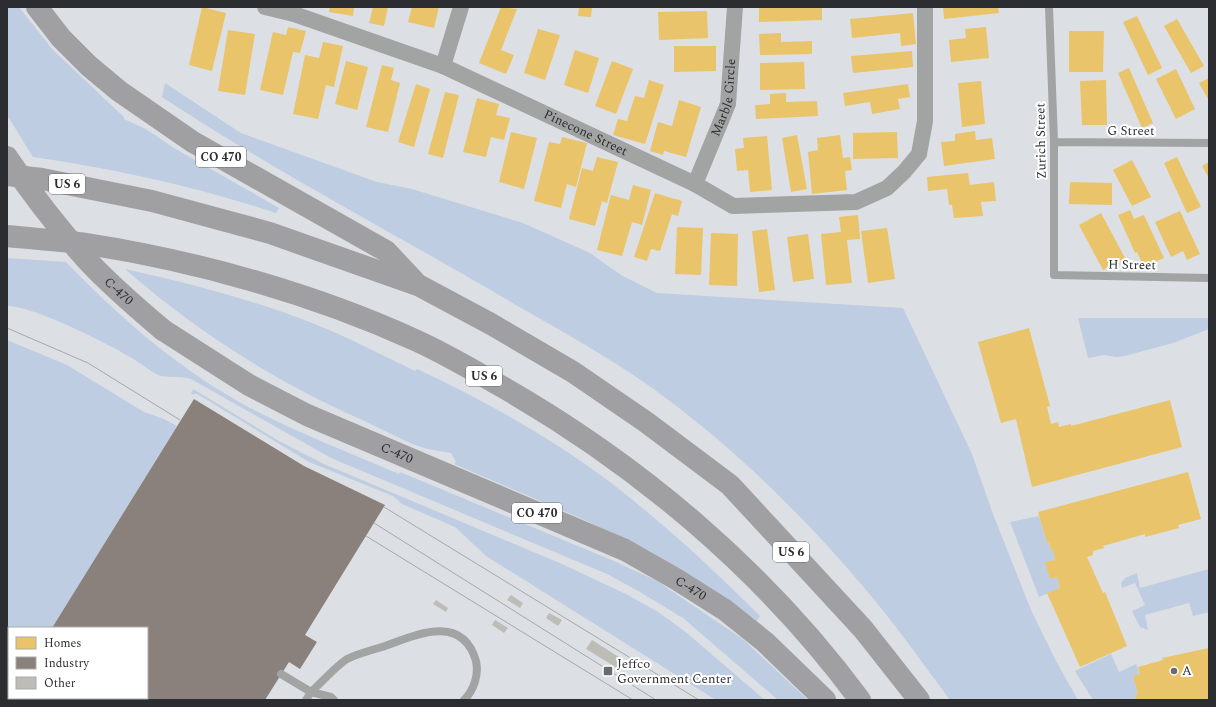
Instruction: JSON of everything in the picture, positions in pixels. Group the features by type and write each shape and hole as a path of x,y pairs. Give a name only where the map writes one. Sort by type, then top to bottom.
{"highway":[{"name":"CO 470","path":"37,7 61,38 89,66 119,91 193,142 386,251 420,286"},
{"name":"C-470","path":"7,157 58,227 88,261 163,330 249,385 307,415 625,550 676,579 725,610 765,642 825,700"},
{"name":"US 6","path":"7,175 69,184 196,211 270,233 420,286 491,324 573,372 646,422 730,485 863,629 920,700"},
{"name":"US 6","path":"7,236 87,244 170,261 253,281 330,306 414,339 455,359 533,404 608,453 697,525 765,589 792,617 860,700"}],"street":[{"name":"Pinecone Street","path":"265,7 294,11 443,66 695,184 733,206 856,202 887,188 904,172 919,154 925,121 925,7"},
{"path":"443,66 461,7"},
{"name":"Marble Circle","path":"695,184 728,104 735,7"}],"lane":[{"name":"Zurich Street","path":"1049,7 1054,142 1054,275"},
{"name":"G Street","path":"1054,142 1209,143"},
{"name":"H Street","path":"1054,275 1209,278"},
{"path":"306,700 311,692 347,660 423,632 437,630 447,632 461,639 473,654 476,666 476,677 472,691 464,700"},
{"path":"281,674 311,692 334,700"}],"shaded area":[{"path":"7,7 19,7 53,50 124,117 124,119 146,129 174,148 279,208 276,213 186,187 126,173 33,157 7,115"},
{"path":"165,83 241,133 377,182 412,189 523,223 590,253 621,275 657,293 903,308 972,454 993,514 1031,610 1056,661 1078,700 950,700 907,641 873,598 812,530 761,478 678,407 618,365 251,153 206,125 162,97"},
{"path":"7,258 66,262 109,304 154,344 202,379 254,410 399,474 400,472 614,561 657,581 744,640 808,700 778,700 683,618 607,574 331,458 191,379 161,376 134,359 87,334 33,312 18,307 7,306"},
{"path":"125,269 227,294 302,319 360,344 415,371 417,369 514,419 584,463 647,511 686,545 760,616 757,621 730,601 654,554 587,521 454,464 456,462 451,453 421,447 399,438 297,388 266,371 208,334 180,314"},
{"path":"1078,318 1209,318 1209,329 1173,343 1125,356 1117,357 1104,355 1088,358"},
{"path":"7,340 67,365 144,412 164,419 177,426 53,627 8,627 8,699 64,700 7,700"},
{"path":"193,389 279,441 324,464 562,564 628,595 658,612 687,633 765,700 716,700 486,556 455,527 402,504 393,496 309,462 197,394 191,394"},
{"path":"1039,516 1047,543 1049,542 1051,550 1053,550 1055,560 1046,563 1050,578 1057,577 1060,588 1039,597 1010,522"},
{"path":"1209,569 1209,612 1193,616 1189,603 1145,615 1148,630 1140,627 1132,611 1145,605 1135,583 1122,588 1121,583 1125,578 1137,573 1140,588"},
{"path":"1111,654 1119,672 1136,664 1140,674 1133,676 1138,694 1136,700 1093,700 1075,671"}],"building: Homes":[{"path":"202,7 226,13 212,71 189,65"},
{"path":"330,7 354,7 353,16 329,12"},
{"path":"373,7 388,7 384,26 369,23"},
{"path":"412,7 439,7 434,28 408,22"},
{"path":"501,7 517,9 501,50 514,55 506,74 479,63"},
{"path":"579,7 592,7 591,17 578,16"},
{"path":"822,7 822,20 759,22 759,8"},
{"path":"943,7 998,7 999,13 944,19"},
{"path":"707,11 708,38 659,40 658,12"},
{"path":"913,13 916,44 901,46 900,33 852,38 850,19"},
{"path":"1137,16 1162,68 1148,75 1123,22"},
{"path":"1177,19 1204,66 1191,73 1164,26"},
{"path":"288,27 306,31 300,53 293,52 283,95 260,90 273,32 286,35"},
{"path":"986,27 989,58 951,62 949,40 966,38 965,29"},
{"path":"538,29 560,35 545,80 524,73"},
{"path":"228,30 255,34 245,95 218,91"},
{"path":"1069,31 1104,31 1103,72 1069,72"},
{"path":"781,33 781,42 812,41 812,54 760,55 759,34"},
{"path":"323,42 343,46 334,87 326,85 318,119 293,114 305,55 319,58"},
{"path":"674,46 716,46 716,71 674,72"},
{"path":"575,50 599,58 588,93 564,85"},
{"path":"912,51 913,67 853,73 851,56"},
{"path":"346,61 368,67 357,110 335,104"},
{"path":"612,61 633,69 616,114 595,106"},
{"path":"804,62 805,89 760,90 760,63"},
{"path":"382,65 394,68 391,80 400,83 388,132 366,127"},
{"path":"1129,68 1153,123 1142,128 1118,73"},
{"path":"1176,69 1195,109 1176,119 1156,79"},
{"path":"1209,78 1209,101 1199,83"},
{"path":"649,80 664,85 645,144 613,135 618,119 627,121 635,96 644,98"},
{"path":"1106,80 1107,125 1082,125 1080,81"},
{"path":"981,81 985,124 962,127 958,83"},
{"path":"416,84 430,89 414,147 398,142"},
{"path":"908,84 910,97 898,99 900,109 872,114 870,102 845,106 843,93"},
{"path":"445,92 459,95 443,158 428,154"},
{"path":"786,93 786,102 817,101 818,116 756,119 755,105 770,104 770,94"},
{"path":"477,98 499,104 496,115 510,118 504,140 491,137 486,157 463,152"},
{"path":"679,100 701,107 686,157 664,151 663,155 650,151 658,122 672,126"},
{"path":"975,131 976,140 992,138 995,159 944,166 941,142 955,141 955,134"},
{"path":"511,132 537,138 524,189 499,182"},
{"path":"897,132 898,158 853,159 853,133"},
{"path":"797,135 807,189 791,192 782,138"},
{"path":"840,135 843,158 850,157 852,170 845,171 847,190 812,194 808,152 818,150 817,138"},
{"path":"767,136 772,190 750,192 748,170 737,171 735,149 744,148 743,138"},
{"path":"562,137 587,143 576,187 567,184 561,208 534,201 549,142 560,144"},
{"path":"597,157 618,162 607,203 602,201 595,226 569,219 582,168 593,171"},
{"path":"1177,157 1201,207 1187,213 1164,163"},
{"path":"1132,160 1151,197 1132,206 1113,170"},
{"path":"1209,162 1209,178 1202,166"},
{"path":"968,173 970,185 994,182 996,201 981,202 983,216 954,218 952,205 949,205 947,189 928,191 927,177"},
{"path":"1070,182 1112,183 1112,205 1069,204"},
{"path":"633,185 651,190 642,225 632,222 622,256 597,250 611,195 629,200"},
{"path":"655,193 682,201 678,216 672,214 660,251 651,249 647,261 634,257"},
{"path":"1130,210 1134,219 1144,215 1164,258 1144,267 1137,252 1135,253 1118,215"},
{"path":"1180,211 1200,254 1187,260 1183,251 1171,257 1155,222"},
{"path":"1101,213 1125,258 1103,270 1079,225"},
{"path":"858,215 860,239 847,240 852,283 826,285 821,234 841,232 839,217"},
{"path":"677,227 703,228 701,275 675,274"},
{"path":"887,228 895,279 868,283 861,231"},
{"path":"767,229 775,290 759,292 752,231"},
{"path":"711,233 738,234 737,286 709,285"},
{"path":"808,234 814,279 793,282 787,237"},
{"path":"1029,328 1050,406 1047,407 1051,424 1058,422 1059,427 1071,424 1071,426 1170,400 1182,447 1032,487 1016,419 1001,423 978,342"},
{"path":"1188,472 1201,519 1178,525 1179,528 1145,537 1145,534 1103,546 1104,548 1093,551 1093,555 1087,557 1103,593 1105,592 1127,646 1080,667 1047,593 1060,588 1057,577 1050,579 1045,562 1055,560 1053,550 1051,550 1049,542 1047,543 1038,512"},
{"name":"A","path":"1209,648 1209,700 1136,700 1135,695 1138,694 1133,676 1140,674 1138,667 1163,660 1162,658"}],"building: Industry":[{"path":"194,399 304,466 385,505 305,635 317,642 300,669 289,662 265,700 64,700 62,699 148,699 148,627 53,627"}],"building: Other":[{"path":"511,595 523,603 520,608 507,600"},
{"path":"436,600 448,608 446,612 433,604"},
{"path":"549,613 562,620 558,626 546,618"},
{"path":"495,620 508,628 504,633 492,625"},
{"path":"592,640 622,659 617,668 586,649"}],"tram line":[{"path":"7,328 88,363 180,420"},
{"path":"384,507 699,700"},
{"path":"374,523 656,700"},
{"path":"366,536 633,700"}],"place":[{"name":"Jeffco Government Center","path":"608,671"},
{"name":"A","path":"1174,671"}]}
